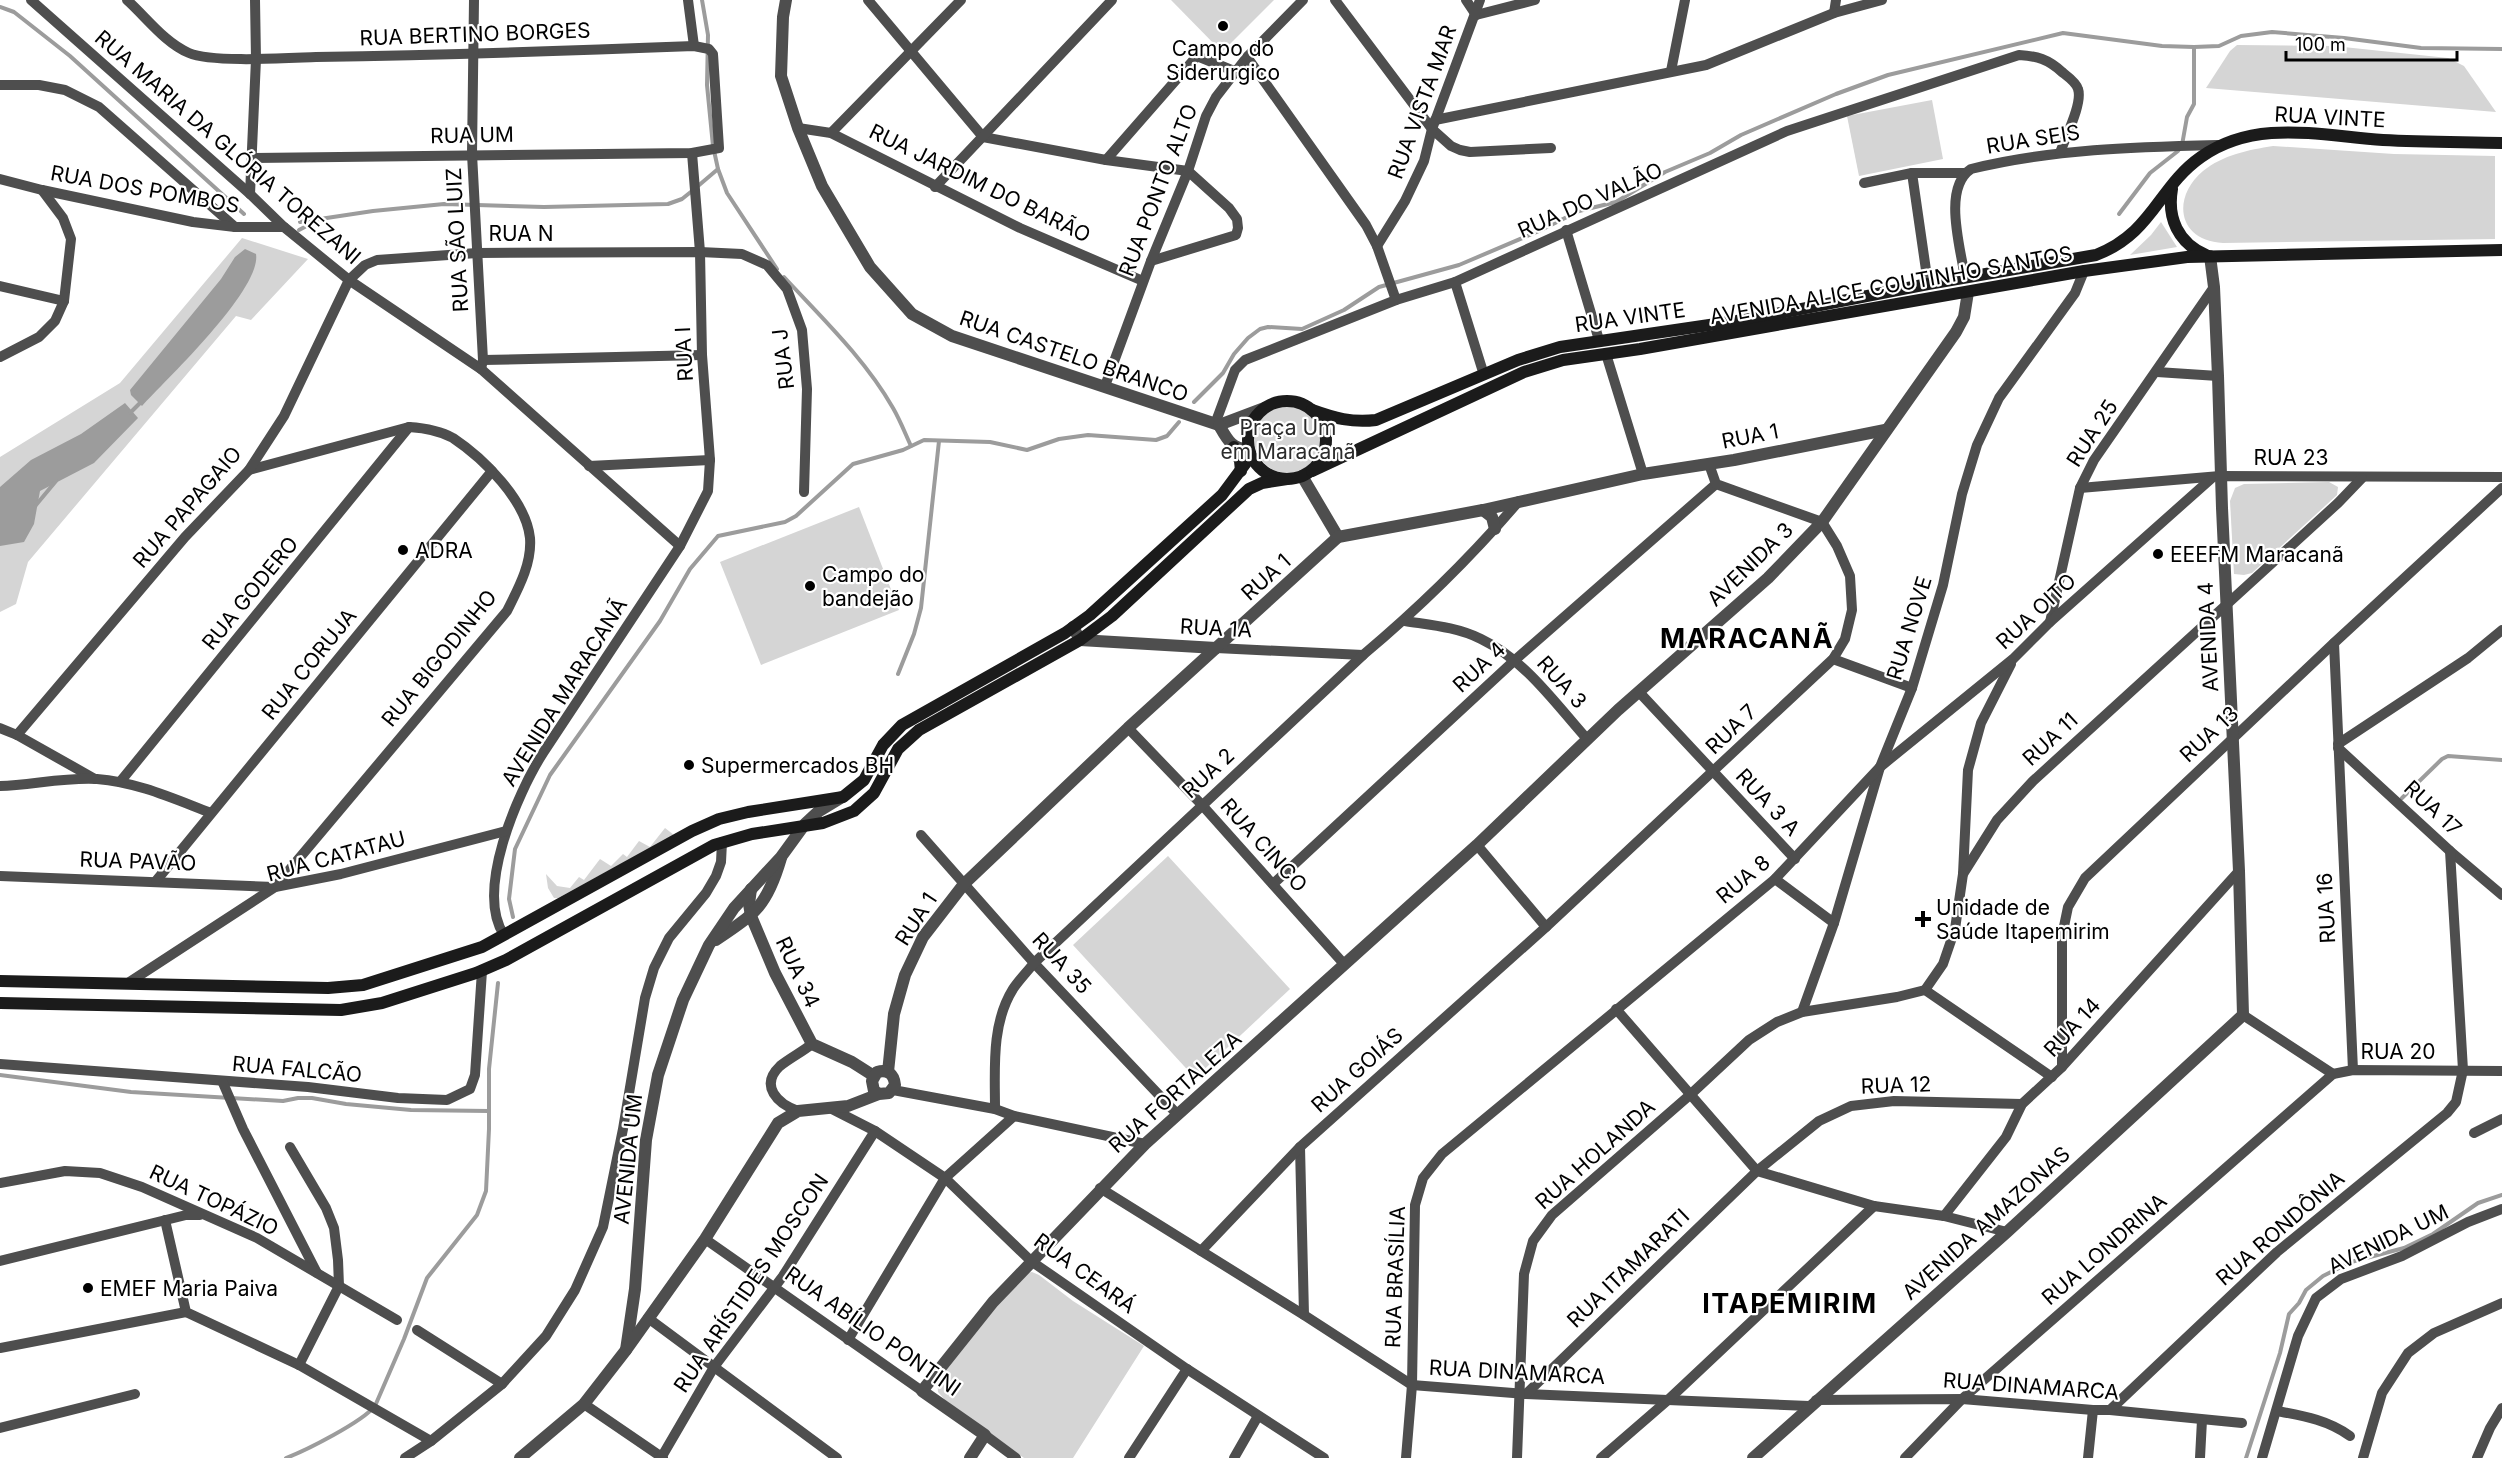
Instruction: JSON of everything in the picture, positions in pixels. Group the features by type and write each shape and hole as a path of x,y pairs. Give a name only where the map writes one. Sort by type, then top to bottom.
{"main road":[{"name":"RUA VINTE","path":"2173,185 2197,160 2218,145 2252,134 2287,131 2399,141 2502,142"},
{"path":"2173,185 2171,207 2176,229 2196,250 2210,256"},
{"path":"1965,278 2096,255 2106,251 2125,240 2145,222 2173,185"},
{"name":"AVENIDA ALICE COUTINHO SANTOS","path":"1307,474 1536,368 1563,360 2165,259 2502,250"},
{"name":"RUA VINTE","path":"1312,410 1340,420 1358,423 1376,420 1518,360 1550,350 1599,340 1750,319 1965,278"},
{"path":"0,1003 341,1010 382,1003 482,971 702,850 752,834 833,820 854,811 874,793 898,749 919,730 1080,640 1112,616 1243,493 1262,483 1287,479 1307,474 1321,460 1326,440 1321,420 1312,410 1297,402 1280,402 1264,408 1254,420 1249,434 1250,452 1260,468 1272,476 1287,479"},
{"path":"1234,447 1240,461 1240,471"},
{"path":"0,981 352,987 468,952 504,935 706,825 748,812 843,797 861,784 883,745 902,725 1073,627 1101,607 1221,495 1240,471 1250,452"}],"street":[{"name":"RUA MARIA DA GLÓRIA TOREZANI","path":"31,0 250,194 284,227 349,280 482,364 589,466 680,546"},
{"path":"127,0 174,44 190,54 256,58"},
{"path":"250,194 256,58 255,0"},
{"name":"RUA SÃO LUIZ","path":"474,0 472,154 482,364"},
{"path":"688,0 697,46"},
{"name":"RUA CASTELO BRANCO","path":"786,0 783,17 781,76 798,128 822,186 870,267 912,314 952,336 1217,424"},
{"path":"868,0 983,137 1106,160 1188,171 1229,208 1237,219 1236,236 1150,261"},
{"path":"831,133 961,0"},
{"path":"935,187 1112,0"},
{"name":"RUA PONTO ALTO","path":"1105,387 1150,261 1188,171 1206,116 1234,71 1303,0"},
{"path":"1335,0 1451,146 1470,152 1551,148"},
{"path":"1466,0 1476,15 1535,0"},
{"name":"RUA VISTA MAR","path":"1377,246 1405,201 1424,161 1434,125 1476,15 1479,0"},
{"path":"1671,71 1685,0"},
{"path":"1834,13 1836,0"},
{"path":"1434,125 1671,71 1706,66 1834,13 1882,0"},
{"name":"RUA BERTINO BORGES","path":"256,58 474,55 697,46"},
{"name":"RUA UM","path":"253,158 692,153 719,148 712,51 697,46"},
{"name":"RUA DO VALÃO","path":"1217,424 1232,377 1245,360 1395,295 1455,282 1788,131 2019,55 2036,56 2050,61 2074,82 2079,90 2078,101 2060,153"},
{"path":"1106,160 1197,56 1234,71"},
{"path":"1247,57 1366,225 1377,246 1395,295"},
{"path":"0,85 39,85 65,90 99,107 235,227"},
{"name":"RUA JARDIM DO BARÃO","path":"798,128 831,133 1020,228 1143,281"},
{"name":"RUA SEIS","path":"1965,278 1954,200 1956,186 1964,173 1983,166 2060,153 2121,147 2218,145"},
{"name":"RUA I","path":"680,546 708,491 711,460 702,355 700,252 692,153"},
{"path":"1864,183 1912,173 1964,173"},
{"path":"1912,173 1928,284"},
{"name":"RUA DOS POMBOS","path":"0,179 193,222 235,227 284,227"},
{"path":"0,357 39,337 55,321 64,301 71,239 63,218 42,190"},
{"path":"1566,230 1599,340"},
{"name":"RUA N","path":"349,280 365,265 377,260 477,253 700,252"},
{"name":"RUA J","path":"700,252 742,254 767,265 787,289 802,330 807,389 804,492"},
{"name":"AVENIDA 4","path":"2210,256 2214,287 2218,376 2217,477 2239,871 2243,1015"},
{"name":"RUA NOVE","path":"1802,1012 1834,923 1880,767 1912,688 1943,585 1962,494 1977,445 1999,398 2075,293 2084,271"},
{"name":"RUA PAPAGAIO","path":"17,735 185,537 249,470 284,416 349,280"},
{"path":"1455,282 1484,375"},
{"path":"0,286 64,301"},
{"name":"RUA 25","path":"2050,622 2080,488 2094,460 2214,287"},
{"name":"AVENIDA 3","path":"1477,845 1587,739 1768,578 1822,522 1956,332 1964,317 1968,292"},
{"path":"1606,354 1643,474"},
{"path":"482,364 702,355"},
{"path":"2157,372 2218,376"},
{"path":"1250,452 1234,447 1217,424 1264,408"},
{"name":"RUA BIGODINHO","path":"249,470 409,427 429,428 452,438 492,471 522,509 530,538 525,575 507,611 274,888"},
{"name":"RUA GODERO","path":"120,782 409,427"},
{"name":"RUA 1","path":"888,1072 894,1014 904,975 923,936 964,884 1128,728 1338,537 1482,510 1643,474 1709,464 1885,430"},
{"path":"589,466 711,460"},
{"path":"1709,464 1716,484 1822,522"},
{"name":"RUA CORUJA","path":"156,881 492,471"},
{"path":"1307,474 1338,537"},
{"name":"RUA 23","path":"2080,488 2217,477 2502,477"},
{"name":"RUA OITO","path":"1880,767 2013,660 2050,622 2217,477"},
{"name":"RUA 11","path":"1924,990 1943,964 1955,929 1963,874 1997,820 2033,781 2225,603 2338,503 2362,478"},
{"name":"RUA 4","path":"1273,884 1515,660 1716,484"},
{"name":"RUA 13","path":"2062,1067 2062,936 2068,907 2085,878 2502,488"},
{"name":"RUA 2","path":"995,1109 996,1043 1001,1014 1013,988 1034,963 1363,655 1405,621 1495,529 1520,500"},
{"path":"1482,510 1491,517 1495,529"},
{"name":"RUA 7","path":"1546,927 1833,659 1845,639 1852,610 1850,576 1838,546 1822,522"},
{"name":"AVENIDA MARACANÃ","path":"504,935 496,922 497,871 514,808 532,771 680,546"},
{"name":"RUA 3","path":"1405,621 1443,627 1480,638 1515,660 1587,739"},
{"path":"1073,627 1080,640"},
{"path":"2338,746 2468,658 2502,630"},
{"name":"RUA 1A","path":"1080,640 1363,655"},
{"name":"RUA 16","path":"2334,643 2353,1070"},
{"path":"1833,659 1912,688"},
{"path":"1963,874 1968,770 1982,723 2013,660"},
{"name":"RUA 3 A","path":"1639,692 1795,860"},
{"path":"0,728 17,735 95,779"},
{"name":"RUA CINCO","path":"1128,728 1202,805 1344,964"},
{"name":"RUA 17","path":"2338,746 2450,851 2502,895"},
{"name":"RUA 8","path":"1617,1008 1775,879 1880,767"},
{"path":"0,786 95,779 120,782 160,793 211,813"},
{"name":"AVENIDA UM","path":"626,1350 635,1289 646,1140 658,1075 684,1000 709,945 752,886 781,857 802,827 819,811 843,797"},
{"name":"RUA CATATAU","path":"128,983 274,888 341,874 506,831"},
{"name":"RUA 35","path":"921,835 1034,963 1177,1114"},
{"path":"405,1458 431,1441 502,1384 546,1336 575,1290 603,1227 623,1129 645,998 654,968 669,938 706,893 716,876 721,862 722,842"},
{"path":"1477,845 1546,927"},
{"name":"RUA FORTALEZA","path":"922,1390 993,1302 1100,1188 1177,1114 1225,1074 1477,845"},
{"name":"RUA RONDÔNIA","path":"2110,1410 2277,1252 2447,1113 2456,1102 2463,1070 2450,851"},
{"name":"AVENIDA UM","path":"709,945 751,916 767,896 781,857"},
{"name":"RUA 14","path":"1944,1216 2006,1137 2022,1104 2062,1067 2239,871"},
{"name":"RUA PAVÃO","path":"0,876 156,881 274,888"},
{"path":"1775,879 1834,923"},
{"path":"751,916 749,904 752,886"},
{"name":"RUA 34","path":"751,916 775,973 812,1044"},
{"name":"RUA GOIÁS","path":"1201,1251 1300,1147 1546,927"},
{"name":"RUA FALCÃO","path":"0,1065 223,1083 308,1087 398,1098 447,1100 470,1089 475,1075 482,971"},
{"path":"1802,1012 1898,997 1924,990 2052,1077"},
{"path":"1617,1008 1757,1171 1874,1206 1944,1216 2007,1232"},
{"name":"RUA BRASÍLIA","path":"1406,1458 1412,1385 1415,1205 1422,1178 1442,1154 1617,1008"},
{"name":"RUA HOLANDA","path":"1517,1458 1522,1393 1524,1274 1533,1241 1552,1215 1691,1094 1749,1040 1777,1022 1802,1012"},
{"path":"2243,1015 2333,1074"},
{"name":"AVENIDA AMAZONAS","path":"1753,1458 2007,1232 2243,1015"},
{"path":"798,1111 785,1107 776,1100 772,1090 772,1080 780,1067 812,1044 852,1062 874,1076"},
{"name":"RUA 20","path":"2333,1074 2353,1070 2502,1071"},
{"path":"879,1094 872,1086 874,1076 882,1071 888,1072 894,1079 893,1090"},
{"name":"RUA LONDRINA","path":"1905,1458 1962,1399 2333,1074"},
{"path":"223,1083 243,1129 317,1273"},
{"path":"520,1458 584,1404 626,1350 705,1239 771,1132 789,1115 798,1111 848,1106 893,1090 995,1109 1014,1116 1145,1144"},
{"name":"RUA 12","path":"1757,1171 1819,1120 1851,1106 1894,1101 2022,1104"},
{"name":"RUA CEARÁ","path":"832,1108 875,1131 945,1178 1030,1261 1187,1369 1324,1458"},
{"path":"849,1340 945,1178 1014,1116"},
{"path":"2474,1133 2502,1119"},
{"name":"RUA ARÍSTIDES MOSCON","path":"662,1458 714,1367 775,1286 875,1131"},
{"path":"290,1147 326,1208 334,1228 339,1286 299,1365"},
{"path":"1300,1147 1304,1315"},
{"name":"RUA TOPÁZIO","path":"0,1183 65,1171 100,1173 142,1187 257,1238 397,1320"},
{"name":"RUA ITAMARATI","path":"1522,1393 1757,1171"},
{"name":"RUA DINAMARCA","path":"1100,1188 1412,1385 1668,1400 1813,1403 1962,1399 2242,1423"},
{"path":"1601,1458 1668,1400 1874,1206"},
{"name":"AVENIDA UM","path":"2262,1458 2298,1336 2316,1298 2341,1279 2402,1256 2468,1222 2502,1209"},
{"path":"0,1261 186,1215 203,1215"},
{"path":"165,1220 186,1312"},
{"name":"RUA ABÍLIO PONTINI","path":"705,1239 775,1286 1016,1458"},
{"path":"2363,1458 2382,1393 2408,1353 2434,1333 2502,1303"},
{"path":"0,1348 186,1312 299,1365 431,1441"},
{"path":"648,1318 837,1458"},
{"path":"417,1330 502,1384"},
{"path":"1129,1458 1187,1369"},
{"path":"0,1428 135,1394"},
{"path":"584,1404 662,1458"},
{"path":"2477,1458 2502,1408"},
{"path":"2088,1458 2093,1410"},
{"path":"2277,1411 2313,1418 2341,1429 2350,1436"},
{"path":"1234,1458 1258,1416"},
{"path":"2199,1458 2202,1420"},
{"path":"970,1458 985,1435"},
{"path":"1919,1458 1925,1439"}],"green space":[{"name":"Campo do Siderurgico","path":"1171,0 1274,0 1222,52"},
{"path":"2237,45 2334,46 2448,58 2464,66 2496,112 2206,88 2230,51"},
{"path":"1932,100 1943,159 1859,176 1847,116"},
{"path":"2273,146 2394,154 2495,156 2495,239 2223,243 2196,235 2188,226 2183,205 2186,193 2193,182 2211,165 2227,157"},
{"path":"2161,222 2177,247 2130,255 2151,235"},
{"path":"242,238 308,259 251,320 236,316 28,562 16,604 0,612 0,457 120,383"},
{"name":"Praça Um em Maracanã","path":"1288,405 1301,408 1312,415 1319,426 1322,439 1319,452 1312,463 1301,470 1288,473 1275,470 1264,463 1257,452 1254,439 1257,426 1264,415 1275,408"},
{"path":"2329,482 2338,487 2337,495 2252,573 2234,574 2230,501 2235,488 2244,484"},
{"name":"Campo do bandejão","path":"859,507 899,610 761,665 720,562"},
{"path":"665,828 674,835 558,898 554,898 548,888 546,874 557,886 570,888 579,877 584,880 600,859 611,866 623,854 627,857 639,841 650,847"},
{"path":"1168,856 1290,989 1195,1078 1073,945"},
{"path":"1032,1272 1144,1346 1073,1458 1024,1458 945,1400 938,1392 937,1376 1025,1273"}],"shaded area":[{"path":"245,249 256,254 254,269 244,289 211,333 142,406 131,395 130,390 221,279 235,257"},
{"path":"125,403 138,418 94,463 40,491 34,524 24,542 0,546 0,487 31,460 81,434"}],"waterway":[{"path":"702,0 708,35 707,85 713,146 718,169 727,193 777,269"},
{"path":"0,7 14,12 70,56 244,214"},
{"path":"1194,402 1223,373 1234,354 1248,338 1260,329 1268,327 1302,329 1344,310 1379,287 1459,265 1539,231 1579,211 1616,202 1665,172 1710,153 1741,135 1836,94 1888,75 2063,33 2162,46 2219,46 2241,36 2272,32 2421,48 2502,49"},
{"path":"2119,214 2150,173 2178,151 2182,145 2187,117 2194,104 2194,47"},
{"path":"698,186 718,169"},
{"path":"300,222 373,211 444,204 544,207 668,204 682,199 692,191"},
{"path":"299,230 316,221"},
{"path":"784,277 870,373 893,408 911,446"},
{"path":"130,413 142,401"},
{"path":"513,917 509,899 515,849 550,775 660,621 690,569 718,536 785,522 796,516 853,464 903,450 924,440 990,442 1027,450 1059,439 1088,435 1156,440 1167,436 1179,422"},
{"path":"898,674 914,634 921,608 939,441"},
{"path":"36,505 56,481"},
{"path":"2402,798 2442,759 2448,756 2502,760"},
{"path":"286,1458 359,1420 375,1406 427,1278 477,1215 486,1191 489,1069 498,983"},
{"path":"0,1075 131,1092 283,1101 312,1098 346,1104 411,1110 489,1111"},
{"path":"2246,1458 2280,1353 2289,1314 2299,1303 2306,1290 2323,1276 2351,1262 2404,1248 2433,1234 2478,1203 2502,1195"}],"place":[{"name":"Campo do Siderurgico","path":"1223,26"},
{"name":"ADRA","path":"403,550"},
{"name":"EEEFM Maracanã","path":"2158,554"},
{"name":"Campo do bandejão","path":"810,586"},
{"name":"Supermercados BH","path":"689,765"},
{"name":"Unidade de Saúde Itapemirim","path":"1923,919"},
{"name":"EMEF Maria Paiva","path":"88,1288"}],"district":[{"name":"MARACANÃ","path":"1747,638"},
{"name":"ITAPEMIRIM","path":"1790,1303"}]}
